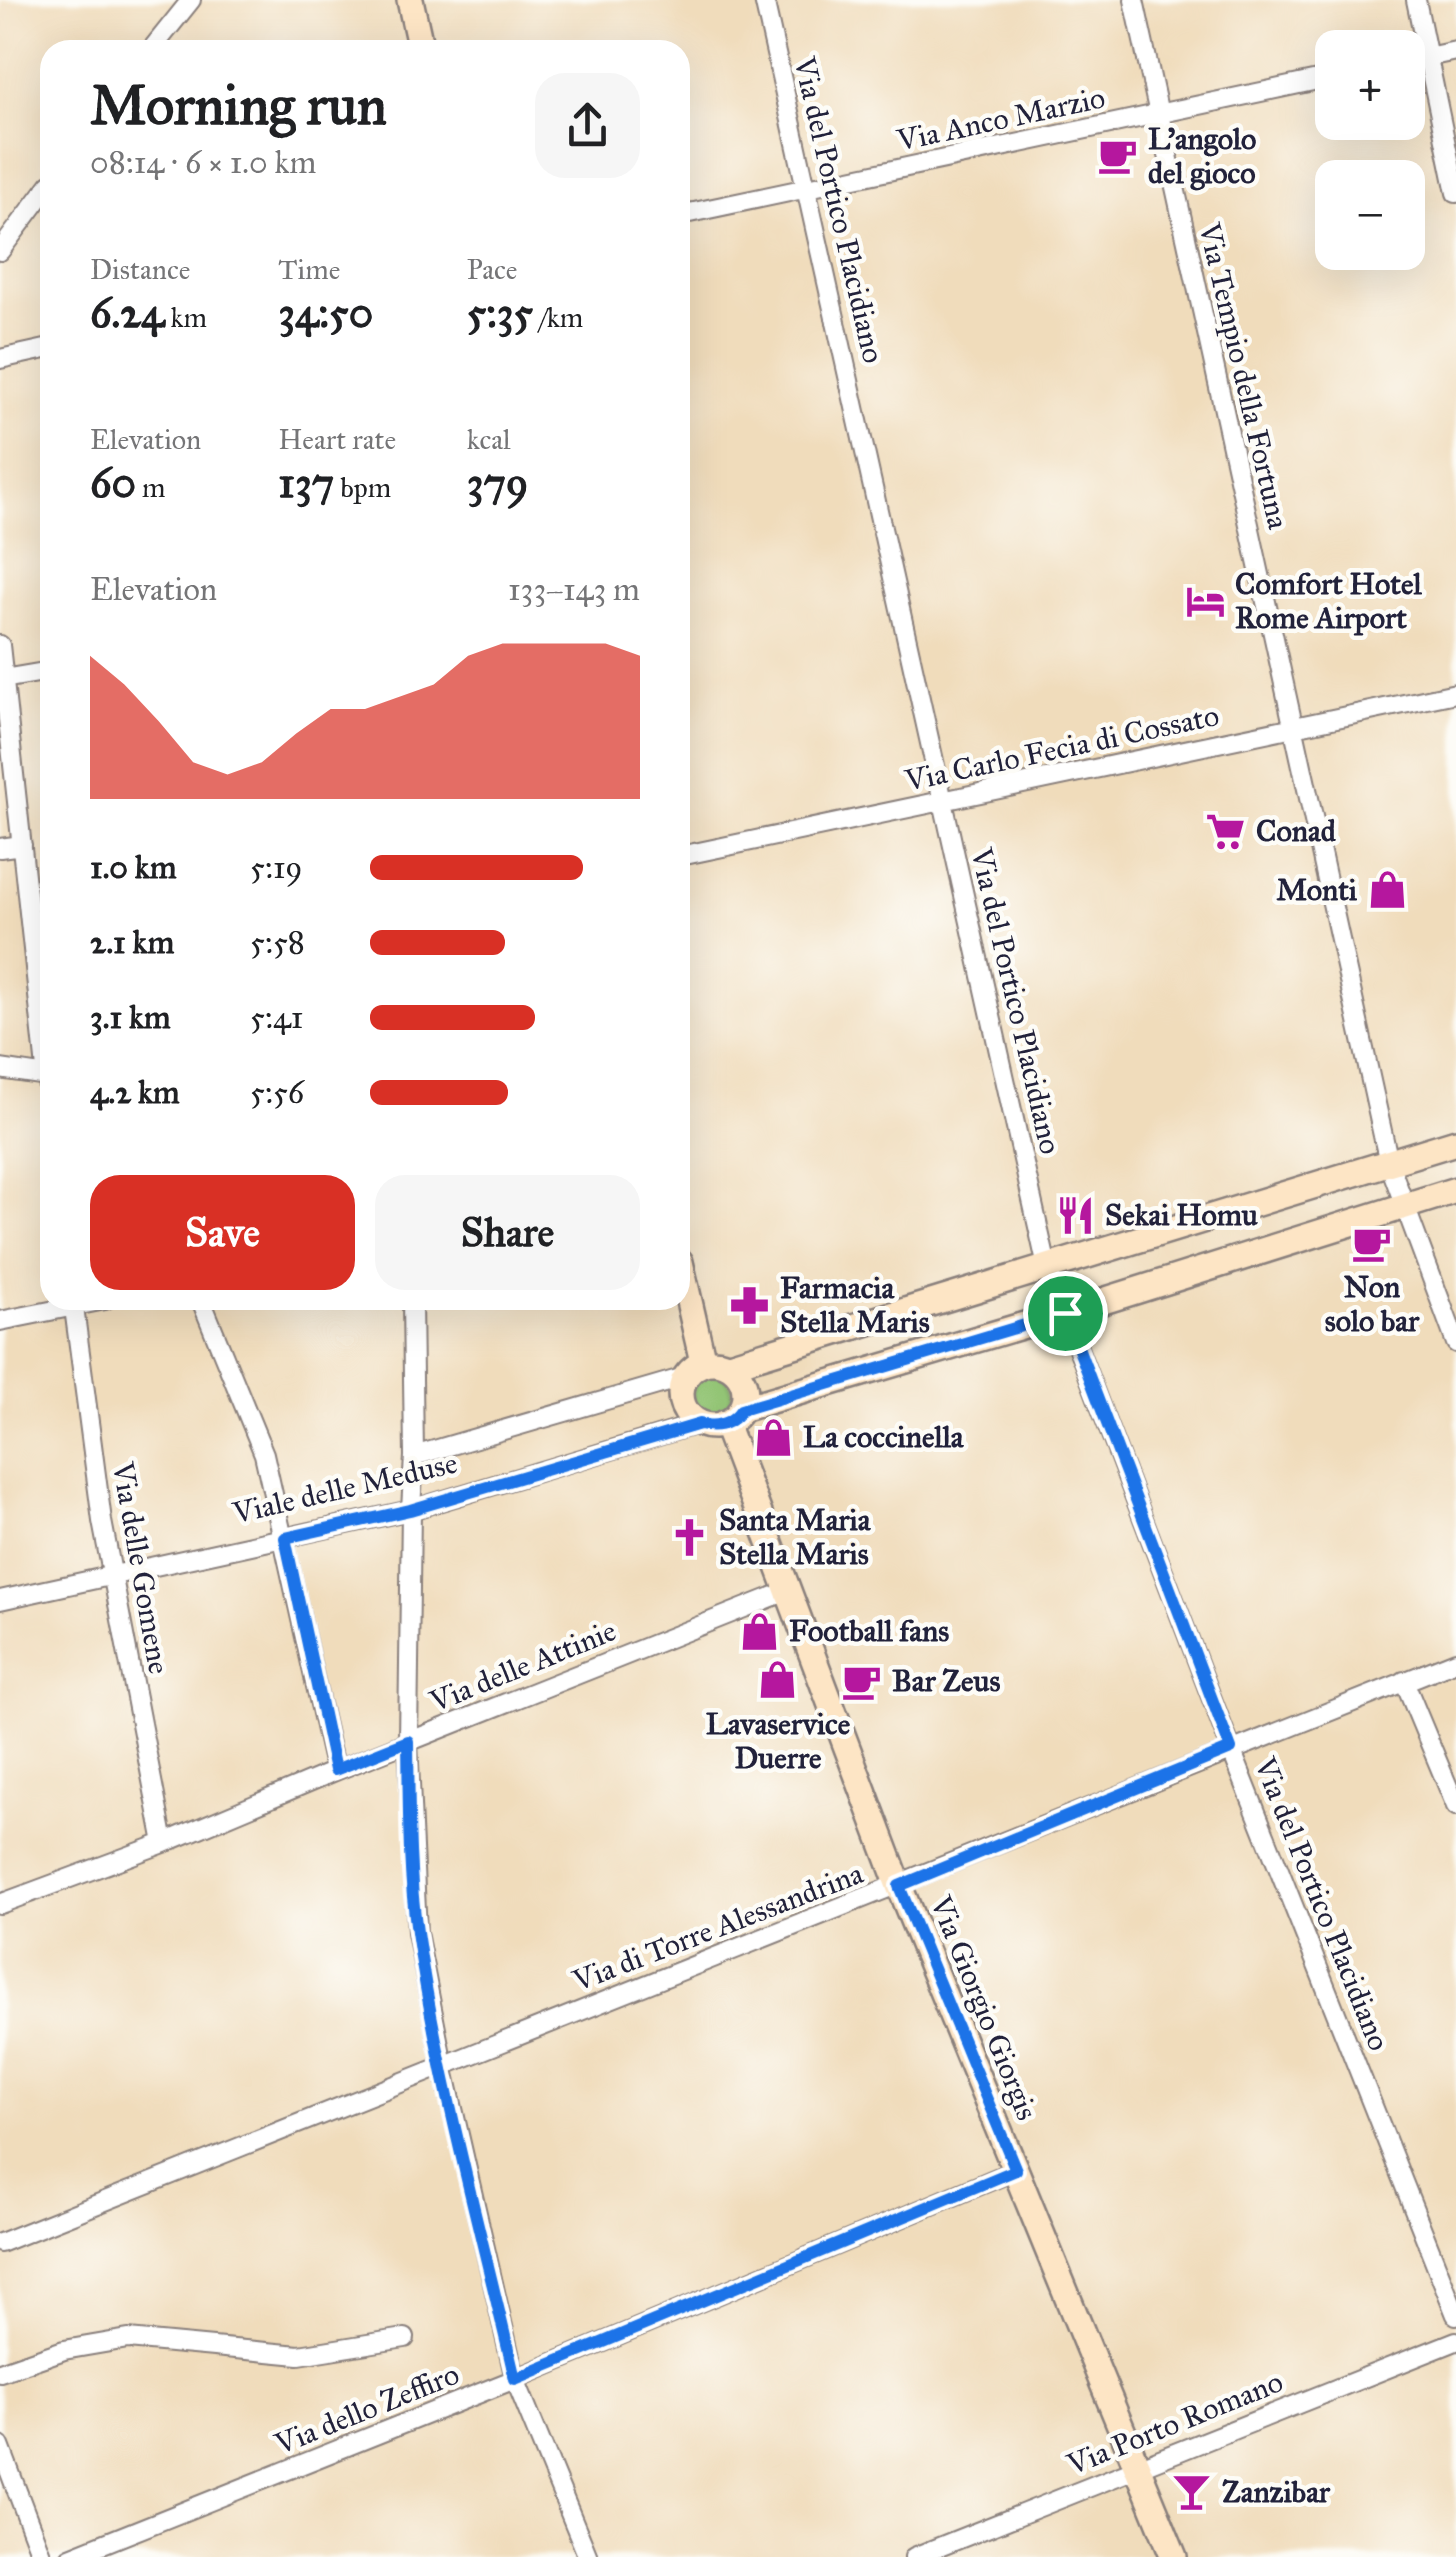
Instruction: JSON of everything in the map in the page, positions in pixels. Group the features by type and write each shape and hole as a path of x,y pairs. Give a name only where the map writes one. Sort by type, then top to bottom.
{"street":[{"path":"159,40 191,0"},
{"path":"410,0 419,40"},
{"name":"Via del Portico Placidiano","path":"764,0 1047,1267 1231,1749 1456,2315"},
{"name":"Via Tempio della Fortuna","path":"1134,0 1389,1163 1456,1342"},
{"path":"1416,0 1456,193"},
{"path":"1425,58 1456,51"},
{"name":"Via Anco Marzio","path":"690,213 1315,81"},
{"path":"0,251 40,197"},
{"path":"0,359 40,350"},
{"path":"0,645 40,969"},
{"path":"3,679 40,673"},
{"name":"Via Carlo Fecia di Cossato","path":"690,854 1456,693"},
{"path":"0,848 22,846"},
{"path":"0,1069 40,1075"},
{"name":"Viale delle Meduse","path":"414,1456 1456,1142"},
{"name":"Viale delle Meduse","path":"0,1600 410,1510 722,1419 1456,1190"},
{"path":"690,1303 706,1368"},
{"path":"0,1321 45,1310"},
{"name":"Via delle Gomene","path":"74,1310 111,1575 164,1843"},
{"path":"206,1310 260,1443 285,1538 335,1770"},
{"path":"412,1310 414,1456 408,1741 416,1920 442,2065 515,2379 588,2557"},
{"path":"706,1368 744,1383 745,1399 722,1419 690,1416 682,1402 681,1387 706,1368"},
{"name":"Via Giorgio Giorgis","path":"722,1419 899,1886 1174,2557"},
{"name":"Via delle Attinie","path":"0,1904 164,1843 335,1770 787,1591"},
{"name":"Via di Torre Alessandrina","path":"0,2243 1456,1661"},
{"path":"1404,1681 1456,1806"},
{"name":"Via dello Zeffiro","path":"70,2557 515,2379 1016,2170"},
{"path":"0,2372 64,2350 128,2338 299,2355 405,2338"},
{"name":"Via Porto Romano","path":"914,2557 1456,2341"},
{"path":"0,2446 42,2557"}],"green space":[{"path":"712,1372 727,1378 733,1393 727,1408 712,1414 697,1408 691,1393 697,1378"}],"place":[{"name":"L'angolo del gioco","path":"1118,156"},
{"name":"Comfort Hotel Rome Airport","path":"1205,601"},
{"name":"Conad","path":"1226,831"},
{"name":"Monti","path":"1387,890"},
{"name":"Sekai Homu","path":"1075,1215"},
{"name":"Non solo bar","path":"1372,1243"},
{"name":"Farmacia Stella Maris","path":"750,1305"},
{"name":"La coccinella","path":"773,1437"},
{"name":"Santa Maria Stella Maris","path":"689,1537"},
{"name":"Football fans","path":"759,1631"},
{"name":"Lavaservice Duerre","path":"778,1680"},
{"name":"Bar Zeus","path":"862,1681"},
{"name":"Zanzibar","path":"1192,2492"}],"route":[{"path":"1065,1313 1231,1749 899,1886 1016,2170 515,2379 442,2065 421,1955 412,1881 408,1741 335,1770 285,1538 410,1510 700,1424 720,1425 741,1410 1065,1313"}]}
